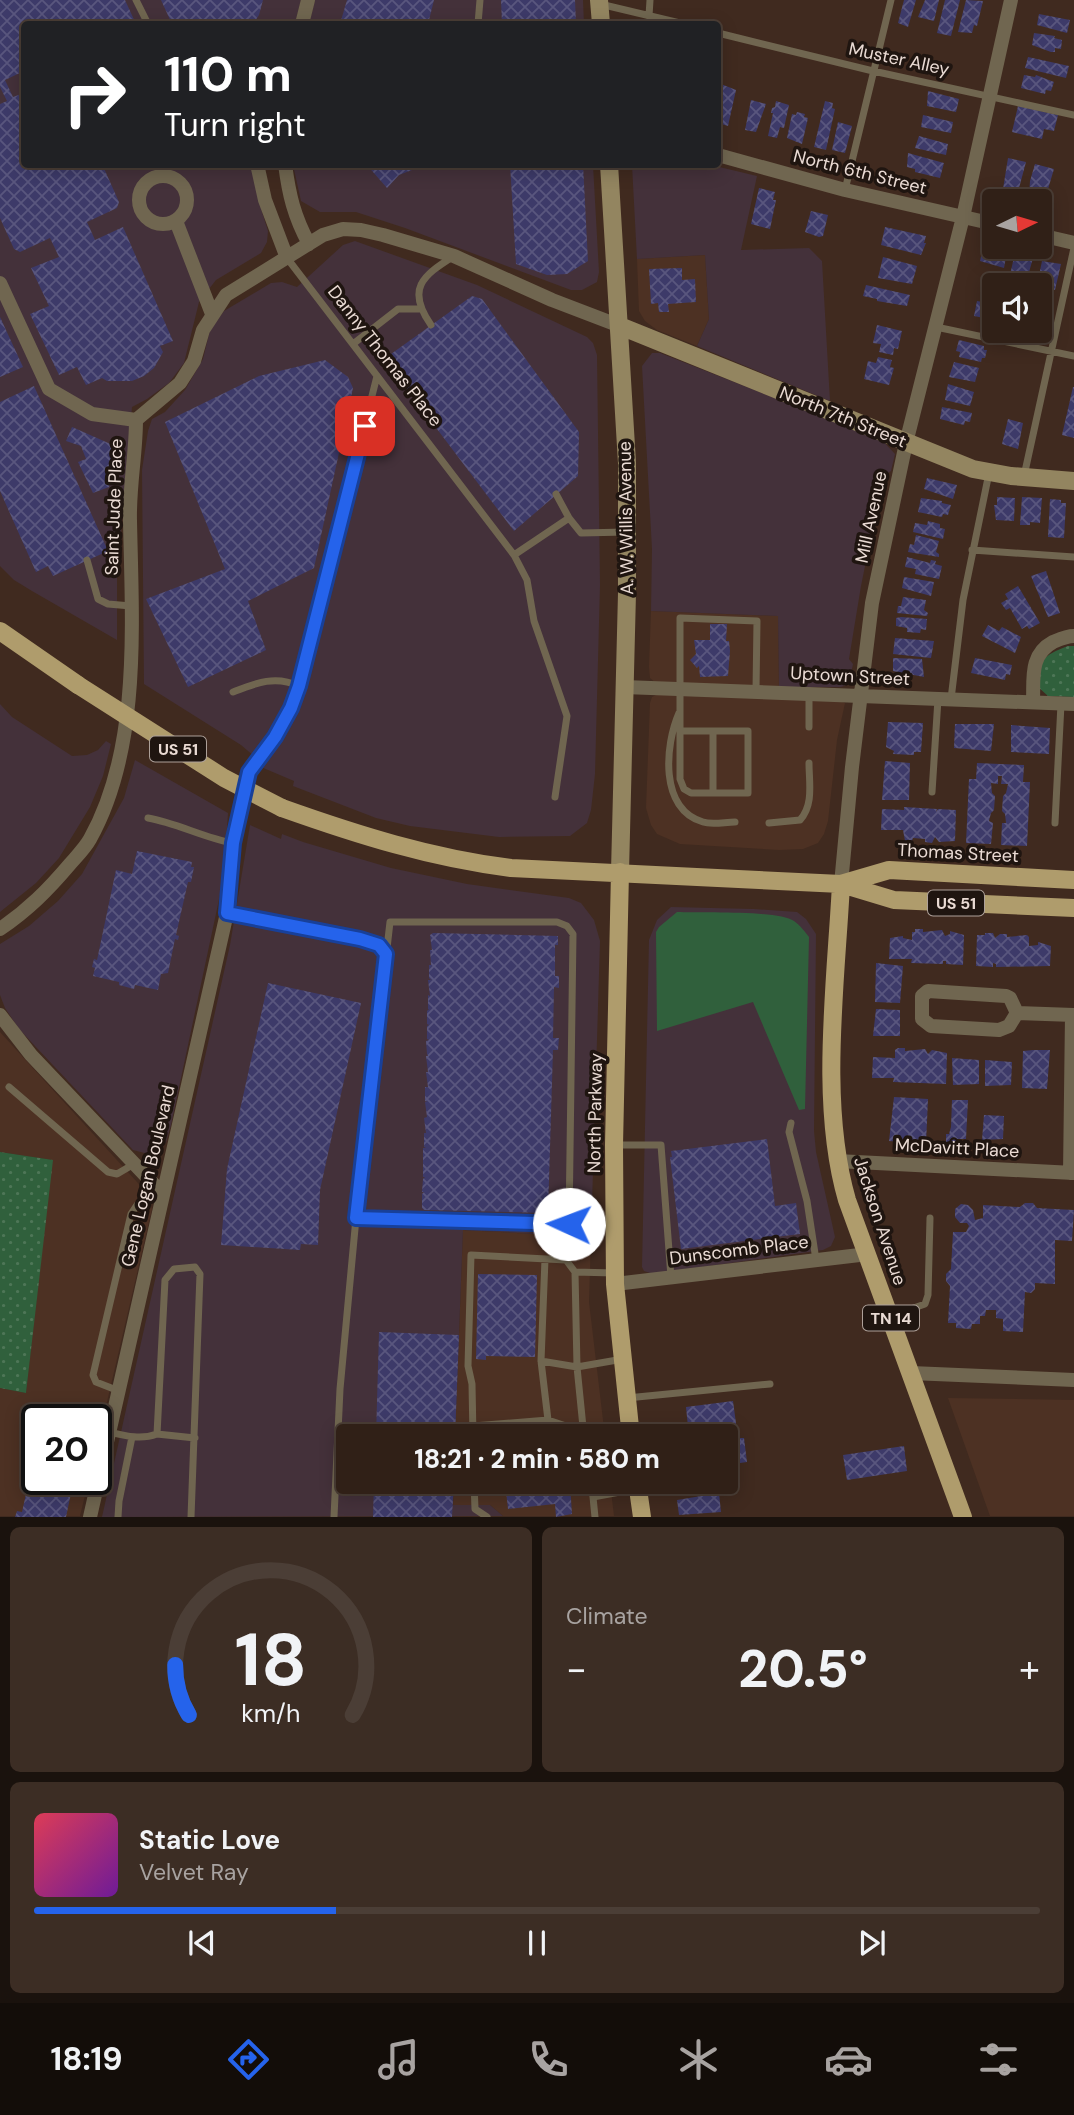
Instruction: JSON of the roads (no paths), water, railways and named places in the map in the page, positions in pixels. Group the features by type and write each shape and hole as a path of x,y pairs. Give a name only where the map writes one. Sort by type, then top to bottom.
{"main road":[{"path":"599,2 601,21"},
{"name":"A. W. Willis Avenue","path":"609,168 626,463 620,872"},
{"name":"North 7th Street","path":"620,326 974,469 1074,481"},
{"name":"US 51","path":"0,631 224,778 282,808 355,834 462,862 511,868 620,872"},
{"name":"Thomas Street","path":"841,884 889,870 1074,880"},
{"name":"Thomas Street","path":"620,872 841,884 894,900 1074,908"},
{"name":"North Parkway","path":"620,872 614,1145 615,1279 629,1424"},
{"name":"Jackson Avenue","path":"841,884 832,1048 832,1115 837,1161 847,1200 963,1517"},
{"path":"639,1494 642,1517"}],"street":[{"path":"303,21 308,0"},
{"name":"Mill Avenue","path":"841,884 872,603 906,443 963,217 1010,0"},
{"name":"North 6th Street","path":"721,156 845,190 982,221"},
{"name":"Danny Thomas Place","path":"258,168 265,200 287,258"},
{"path":"286,168 295,218 309,244"},
{"path":"176,221 212,314"},
{"name":"Saint Jude Place","path":"0,929 41,898 89,842 106,807 121,757 127,718 131,606 130,516 136,420 180,383 194,361 201,333 226,295 323,235 343,229 361,230 454,256 552,300 620,326"},
{"path":"1052,239 1074,245"},
{"path":"0,283 49,389 92,414 136,420"},
{"path":"1033,702 1033,666 1040,651 1067,636 1074,636"},
{"name":"Uptown Street","path":"624,687 1068,704"},
{"name":"Gene Logan Boulevard","path":"112,1423 227,913 233,843"},
{"path":"928,991 1006,996 1010,998 1017,1013 1009,1026 999,1030 931,1026 922,1019 922,996 928,991"},
{"path":"1017,1013 1073,1015 1072,1173"},
{"path":"0,1015 31,1055 163,1194"},
{"name":"McDavitt Place","path":"837,1161 1072,1173"},
{"name":"Dunscomb Place","path":"615,1279 671,1278 868,1254"},
{"path":"911,1373 1074,1380"},
{"name":"Gene Logan Boulevard","path":"90,1517 95,1495"}],"lane":[{"path":"136,0 146,21"},
{"path":"478,21 480,0"},
{"path":"649,16 650,0"},
{"path":"845,190 891,0"},
{"path":"599,2 671,21"},
{"name":"Muster Alley","path":"721,34 873,71 1074,115"},
{"path":"1024,477 1074,245"},
{"path":"430,325 419,309 418,288 428,272 454,256"},
{"name":"Danny Thomas Place","path":"287,258 514,555 527,580 534,621 567,716 555,797"},
{"path":"353,344 398,309 419,309"},
{"path":"936,327 1074,356"},
{"path":"148,818 233,843 249,772 275,737 291,708 299,686 377,376"},
{"path":"932,792 945,700 972,550 990,472"},
{"path":"556,494 569,518 582,533 626,532"},
{"path":"514,555 569,518"},
{"path":"972,550 1074,557"},
{"path":"87,561 99,599 108,604 131,606"},
{"path":"680,731 748,732 748,793 691,793 684,789 680,779 680,731 680,709 680,689 680,618 757,621 756,690"},
{"path":"233,692 271,680 285,680 299,686"},
{"path":"809,693 809,727"},
{"path":"1055,823 1068,704"},
{"path":"680,709 671,731 671,790 679,805 704,823 735,822"},
{"path":"713,731 713,793"},
{"path":"769,822 800,820 807,813 808,763"},
{"path":"227,913 360,939 379,945 386,954"},
{"path":"334,1517 341,1389 356,1218 390,922 557,922 570,929 574,938 569,1224"},
{"path":"9,1087 108,1172 117,1174 135,1164"},
{"path":"790,1123 789,1132 807,1201 816,1260"},
{"path":"614,1145 661,1145 671,1278"},
{"path":"119,1391 96,1382 93,1375 131,1214 137,1205 163,1194"},
{"path":"356,1218 615,1225"},
{"path":"891,1317 925,1304 928,1295 930,1218"},
{"path":"473,1424 472,1384 468,1366 471,1255 566,1260 575,1272 577,1367 583,1424"},
{"path":"545,1259 541,1362 548,1420"},
{"path":"157,1434 165,1280 174,1269 195,1267 200,1274 191,1517"},
{"path":"575,1272 615,1279"},
{"path":"541,1362 577,1367 623,1359"},
{"path":"627,1398 770,1384"},
{"path":"498,1424 548,1420 558,1424"},
{"path":"112,1432 132,1437 157,1434 195,1438"},
{"path":"118,1517 132,1437"},
{"path":"474,1494 475,1509 487,1517"},
{"path":"593,1494 595,1517"},
{"path":"593,1497 605,1494"}]}
